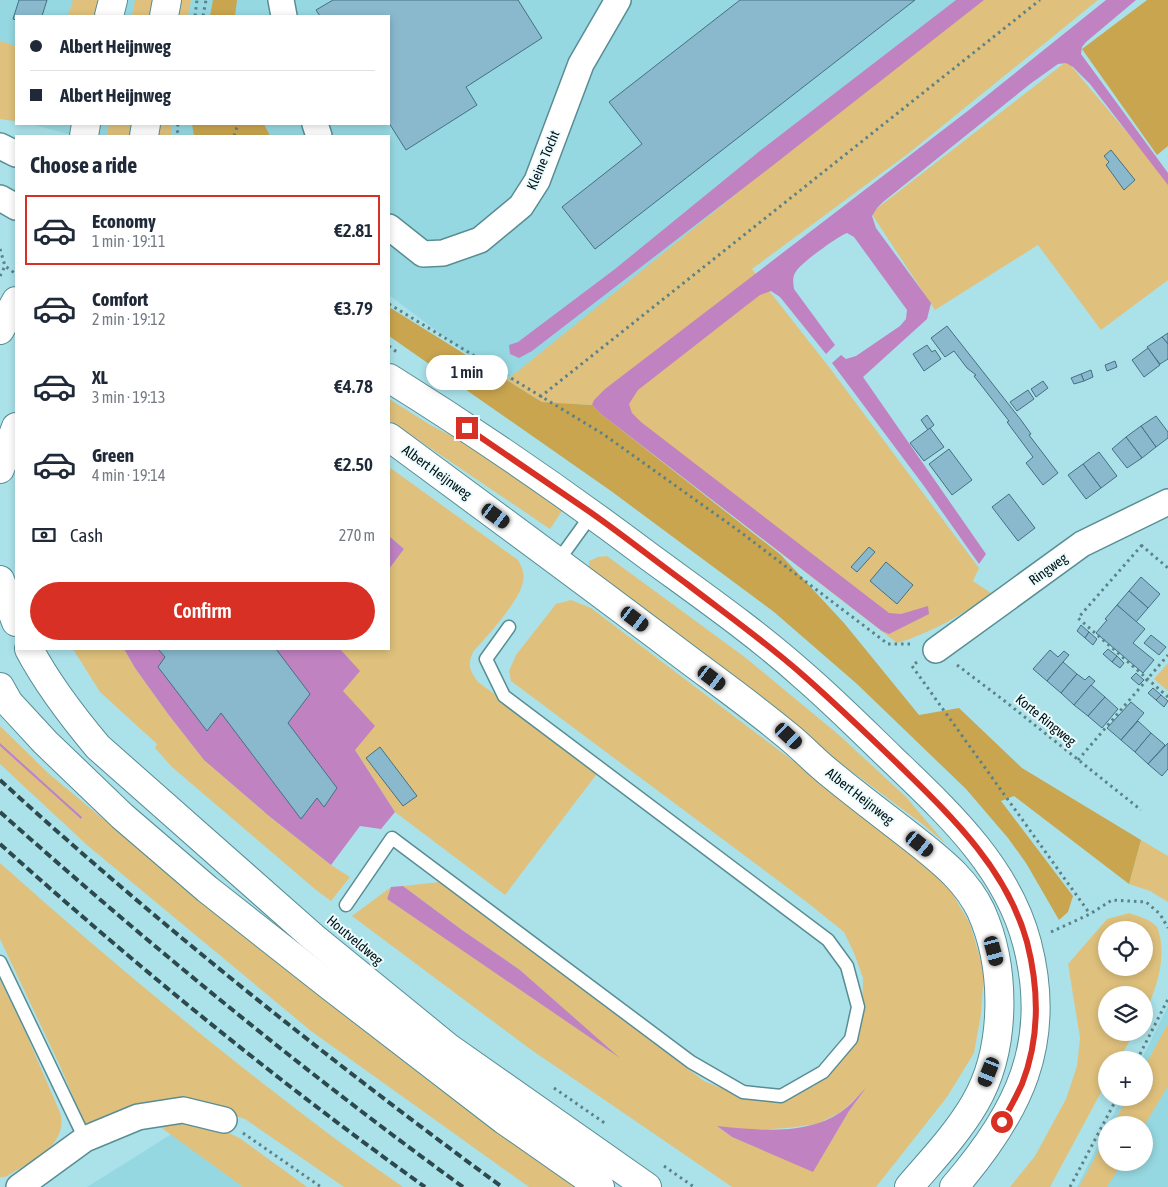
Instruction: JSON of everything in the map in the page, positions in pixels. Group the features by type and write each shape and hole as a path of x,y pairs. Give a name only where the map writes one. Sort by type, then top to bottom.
{"main road":[{"path":"110,15 113,0"},
{"path":"164,15 167,0"},
{"path":"0,330 15,303"},
{"path":"390,379 436,407 592,514 739,623 803,675 858,726 958,824 988,861 1004,886 1026,941 1033,970 1036,1028 1030,1057 1021,1084 1002,1122 972,1166 954,1187"},
{"path":"0,469 15,430"},
{"name":"Albert Heijnweg","path":"390,438 558,561 789,736 830,774 953,871 969,889 981,912 997,962 1000,988 995,1046 989,1072 977,1101 956,1132 909,1187"},
{"path":"0,580 15,619"},
{"name":"Houtveldweg","path":"30,650 42,675 73,718 98,747 313,937 450,1048 647,1187"},
{"path":"0,687 9,703 45,742 122,816 207,889 504,1120 600,1187"}],"street":[{"path":"282,0 284,15"},
{"name":"Kleine Tocht","path":"390,228 423,254 443,253 480,240 521,206 537,181 581,64 618,0"},
{"path":"0,146 15,154"},
{"path":"0,198 15,206"},
{"name":"Ringweg","path":"936,650 1082,544 1168,502"},
{"path":"19,1187 85,1139 138,1117 183,1110 224,1120"}],"lane":[{"path":"558,561 592,514"},
{"path":"346,905 392,838 691,1062 743,1092 781,1096 823,1072 851,1039 858,1007 848,966 828,940 504,696 486,659 509,628"},
{"path":"0,962 85,1139"}],"path":[{"path":"195,15 197,0"},
{"path":"203,15 206,0"},
{"path":"540,397 1040,0"},
{"path":"0,250 6,266 15,273"},
{"path":"0,276 6,266"},
{"path":"390,305 603,434 739,531 888,644 916,644 936,650"},
{"path":"1122,524 1168,568"},
{"path":"1142,545 1078,618 1168,697"},
{"name":"Korte Ringweg","path":"936,650 1006,702 1141,810"},
{"path":"1078,760 1168,655"},
{"path":"912,666 1090,914"},
{"path":"1051,932 1090,914 1112,900 1146,902 1160,914 1168,928"},
{"path":"1142,1051 1168,1000"},
{"path":"547,1083 609,1126"},
{"path":"1070,1187 1113,1106"},
{"path":"224,1120 321,1187"},
{"path":"663,1165 694,1187"}],"shaded area":[{"path":"0,0 988,0 521,395 390,296 390,135 72,135 34,125 390,125 390,15 15,15 15,121 0,119"},
{"path":"73,0 98,0 95,15 68,15"},
{"path":"135,0 155,0 152,15 132,15"},
{"path":"176,0 191,0 188,15 173,15"},
{"path":"213,0 237,0 235,15 210,15"},
{"path":"956,0 984,0 532,351 519,358 510,354 509,345 518,342 615,269 761,150"},
{"path":"975,0 1098,0 909,153 752,269 829,367 979,568 973,581 991,593 969,609 946,622 922,634 897,643 601,414 592,405 542,402 507,380"},
{"path":"1106,0 1136,0 1086,42 1082,47 1081,54 1168,173 1168,185 1090,84 1073,67 1066,63 1058,64 1030,84 883,202 872,216 876,228 931,303 927,319 863,377 986,554 979,564 924,486 832,363 841,355 846,359 856,356 900,326 906,319 907,310 854,237 847,233 806,261 795,272 793,281 794,289 835,345 826,354 780,297 771,291 760,295 638,390 629,404 632,413 641,422 889,613 901,614 928,606 929,614 889,634 882,631 601,414 592,405 594,400 605,389 969,110"},
{"path":"1147,0 1168,0 1168,146 1157,155 1082,49"},
{"path":"0,41 15,46 15,121 0,119"},
{"path":"1067,61 1168,183 1168,280 1101,330 1038,245 935,310 871,213"},
{"path":"109,125 132,125 130,135 107,135"},
{"path":"155,125 171,125 171,135 153,135"},
{"path":"192,125 264,125 270,135 194,135"},
{"path":"390,308 542,402 592,405 781,555 844,623 919,715 959,708 1022,768 1141,840 1129,884 1014,796 1001,801 1073,896 1068,912 1059,920 1026,863 1008,838 966,789 857,684 774,612 611,491 390,337"},
{"path":"390,400 432,426 484,452 562,511 550,529 390,421"},
{"path":"390,468 518,560 524,576 520,590 502,618 473,652 470,661 471,671 478,682 599,771 505,895 395,812 355,750 343,691 359,671 341,650 390,650 390,568 404,549 390,537"},
{"path":"390,537 404,549 390,568"},
{"path":"607,556 746,658 839,735 906,797 946,844 921,823 729,680 589,570 589,561"},
{"path":"571,600 591,608 916,854 945,881 970,924 984,971 981,1014 974,1053 947,1097 876,1187 732,1187 530,1049 352,916 391,887 387,899 615,1054 520,970 403,886 440,882 704,1081 738,1095 762,1101 786,1098 814,1086 836,1065 862,1015 863,978 844,932 511,681 509,671 516,655 556,604","holes":["864,1091 849,1111 813,1171 732,1137 718,1127 752,1130 817,1124 841,1112"]},
{"path":"74,650 125,650 168,714 204,760 269,816 331,865 350,877 331,901 172,767 155,748 157,744 100,692"},
{"path":"125,650 341,650 360,671 343,691 375,726 355,750 395,812 381,829 360,826 331,865 269,816 204,760 135,668"},
{"path":"1168,663 1168,691 1154,679"},
{"path":"0,726 48,773 252,943 435,1086 578,1187 529,1187 311,1031 87,845 0,764 0,746 81,818 0,743"},
{"path":"0,743 82,817 81,819 0,746"},
{"path":"1141,840 1168,856 1168,902 1150,891 1129,884"},
{"path":"0,863 197,1031 316,1124 403,1187 344,1187 245,1119 220,1111 91,1125 84,1122 60,1066 0,939"},
{"path":"403,886 520,970 620,1058 387,899 391,887"},
{"path":"1129,913 1149,921 1105,921"},
{"path":"1153,923 1157,927 1160,937 1161,960 1160,971 1153,994 1153,986 1098,986 1098,1041 1130,1041 1124,1051 1098,1051 1098,1098 1050,1187 1010,1187 1035,1156 1066,1099 1077,1066 1080,1038 1068,964 1098,929 1098,976 1153,976"},
{"path":"0,980 25,1031 61,1115 61,1126 54,1143 39,1157 5,1177 0,1177"},
{"path":"1168,1006 1168,1187 1077,1187 1098,1145 1098,1171 1153,1171 1153,1116 1113,1116 1118,1106 1153,1106 1153,1051 1146,1051 1150,1041 1153,1041 1153,1036"},
{"path":"1168,1023 1168,1086 1150,1116 1118,1116 1123,1106 1153,1106 1153,1051"},
{"path":"866,1088 849,1111 813,1172 732,1137 717,1126 781,1130 812,1125 827,1120 841,1112"},
{"path":"189,1121 214,1125 241,1139 307,1187 243,1187 159,1126"},
{"path":"181,1128 258,1187 87,1187"},
{"path":"1098,1152 1098,1171 1117,1171 1107,1187 1079,1187"}],"building":[{"path":"19,0 47,0 42,15 15,15 15,20 13,19"},
{"path":"333,0 518,0 542,38 466,87 477,105 406,150 390,125 390,15 319,15 316,10"},
{"path":"740,0 915,0 595,249 562,207 642,144 609,102"},
{"path":"1111,150 1135,180 1124,190 1106,165 1109,162 1104,156"},
{"path":"947,326 1021,420 1031,434 1029,435 1058,473 1043,485 1026,463 1033,457 1007,422 1009,421 974,376 976,375 967,368 954,351 945,357 931,338"},
{"path":"1168,333 1168,344 1162,337"},
{"path":"1162,337 1168,344 1168,359 1160,364 1147,347"},
{"path":"927,345 932,352 935,350 941,359 924,371 913,354"},
{"path":"1148,348 1160,365 1144,377 1132,360"},
{"path":"1115,361 1117,367 1107,371 1105,365"},
{"path":"1091,370 1093,377 1084,381 1081,374"},
{"path":"1081,374 1084,381 1074,384 1071,378"},
{"path":"1043,381 1048,388 1036,397 1031,389"},
{"path":"1028,390 1034,399 1017,411 1010,402"},
{"path":"927,415 934,425 928,430 921,420"},
{"path":"1156,416 1168,432 1168,438 1156,447 1141,426"},
{"path":"1141,426 1156,447 1142,458 1126,437"},
{"path":"930,428 944,447 924,461 910,443"},
{"path":"1126,437 1142,458 1127,468 1112,449"},
{"path":"949,449 972,480 952,495 929,464"},
{"path":"1099,452 1117,476 1101,488 1083,464"},
{"path":"1083,464 1101,488 1086,499 1068,475"},
{"path":"1009,494 1035,528 1018,541 992,507"},
{"path":"869,547 875,552 857,572 851,567"},
{"path":"886,562 913,585 897,604 870,581"},
{"path":"1141,577 1160,594 1148,608 1129,591"},
{"path":"1129,591 1148,608 1136,622 1117,605"},
{"path":"1117,605 1145,629 1133,643 1154,660 1143,673 1096,633"},
{"path":"1081,625 1089,632 1085,638 1077,631"},
{"path":"1089,632 1097,639 1093,645 1085,638"},
{"path":"1151,635 1166,647 1159,655 1144,643"},
{"path":"1108,649 1117,656 1112,662 1103,654"},
{"path":"159,650 277,650 310,694 288,723 337,788 324,807 317,798 301,819 221,713 207,731 158,667 165,657"},
{"path":"1050,650 1058,657 1064,651 1069,655 1047,681 1033,669"},
{"path":"1117,656 1124,663 1120,668 1112,662"},
{"path":"1063,662 1077,674 1061,693 1047,681"},
{"path":"1136,673 1144,680 1139,685 1131,678"},
{"path":"1077,674 1085,680 1089,676 1095,681 1074,705 1061,693"},
{"path":"1091,685 1105,697 1088,716 1074,705"},
{"path":"1153,688 1161,695 1156,700 1148,693"},
{"path":"1161,695 1168,701 1164,707 1156,700"},
{"path":"1105,697 1118,709 1102,728 1088,716"},
{"path":"1131,702 1144,713 1121,740 1107,728"},
{"path":"1138,721 1151,733 1135,752 1121,740"},
{"path":"1151,733 1165,745 1148,764 1135,752"},
{"path":"1168,743 1168,769 1162,776 1148,764"},
{"path":"380,747 417,796 403,806 366,758"}],"railway":[{"path":"0,780 183,939 373,1090 502,1187"},
{"path":"0,812 112,910 285,1052 463,1187"},
{"path":"0,844 155,978 261,1064 425,1187"}],"route":[{"path":"467,428 592,514 739,623 803,675 958,824 988,861 1004,886 1026,941 1033,970 1036,1003 1036,1028 1030,1057 1021,1084 1002,1122"}]}
